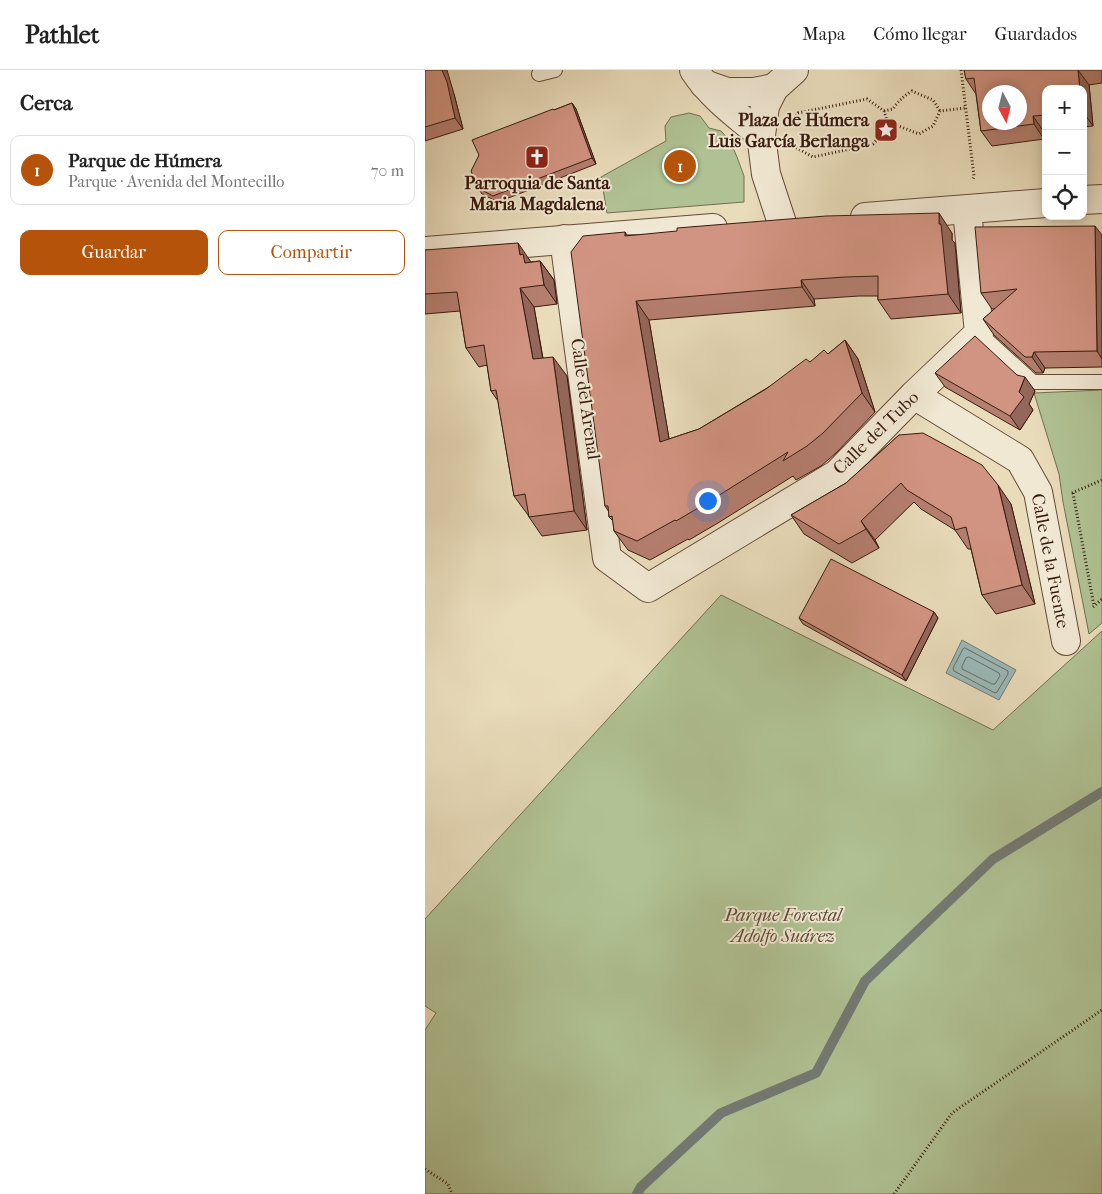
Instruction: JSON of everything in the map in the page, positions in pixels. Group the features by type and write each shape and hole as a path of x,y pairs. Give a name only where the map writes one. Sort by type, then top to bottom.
{"street":[{"path":"782,223 766,174 762,142 765,106 774,88 794,70"},
{"path":"699,77 727,92 753,92 774,88"},
{"path":"699,77 762,142"},
{"path":"1087,200 1102,198"},
{"path":"840,219 1042,203"},
{"path":"967,210 979,333"},
{"path":"425,251 732,227"},
{"name":"Calle del Arenal","path":"564,240 607,558"},
{"name":"Calle del Tubo","path":"607,558 648,588 837,474 979,333"},
{"name":"Calle de la Fuente","path":"915,395 1020,460 1039,492 1066,641"}],"lane":[{"path":"539,74 555,70"},
{"path":"979,333 1033,382 1102,382"}],"path":[{"path":"961,70 974,176 967,210"},
{"path":"884,111 893,109 904,96 912,91 933,100 940,111"},
{"path":"793,119 798,113 867,99 884,111 889,127"},
{"path":"940,111 965,108"},
{"path":"762,142 792,145 813,157 873,144 889,127 896,125 919,134 933,126 940,111"},
{"path":"791,139 792,145"},
{"path":"1102,480 1073,493 1094,606 1102,599"},
{"path":"894,1194 951,1113 1102,1010"},
{"path":"425,1169 448,1184 452,1194"}],"green space":[{"path":"689,113 700,116 709,128 721,131 730,141 744,176 744,202 607,213 601,177 666,141 665,126 671,117"},
{"path":"1102,390 1102,623 1089,634 1059,474 1034,393"},
{"name":"Parque Forestal Adolfo Suárez","path":"721,595 993,730 1102,631 1102,1194 425,1194 425,1030 436,1013 425,1006 425,919"}],"water":[{"path":"962,640 1016,670 999,700 946,673"}],"building":[{"path":"425,70 442,70 447,82 455,118 425,127"},
{"path":"964,70 1078,70 1080,85 1042,85 1042,115 1033,116 1034,124 1027,125 1027,85 982,85 982,130 989,130 981,131 974,78 966,79"},
{"name":"Parroquia de Santa Maria Magdalena","path":"572,103 592,158 493,196 478,188 471,171 479,155 472,140"},
{"path":"939,213 948,294 878,300 878,276 801,280 802,287 636,301 660,442 699,429 766,389 806,359 810,362 824,350 828,354 845,340 862,393 823,433 807,446 783,461 788,452 676,521 637,541 614,531 612,516 609,517 608,506 605,506 571,252 583,236 625,232 625,236 677,231 677,228 826,216"},
{"path":"1095,226 1097,351 1034,352 1032,357 1025,357 983,319 1017,289 981,293 975,227"},
{"path":"518,243 520,255 523,254 525,263 540,261 544,285 520,288 533,359 553,357 574,511 529,517 525,494 514,496 496,390 491,391 484,345 466,348 457,292 425,294 425,250"},
{"path":"975,336 1017,375 1025,377 1019,392 1024,397 1010,416 935,373"},
{"path":"923,433 982,465 998,485 1022,585 982,595 966,527 955,530 951,517 907,490 901,483 861,521 866,529 839,544 791,515 846,483 899,435"},
{"path":"831,559 934,612 902,675 799,618"}],"waterway":[{"path":"637,1194 641,1187 721,1113 816,1073 865,981 993,859 1102,792"}],"place":[{"name":"Plaza de Húmera Luis García Berlanga","path":"886,130"},
{"name":"Parroquia de Santa Maria Magdalena","path":"537,157"},
{"name":"Parque de Húmera","path":"680,166"}]}
